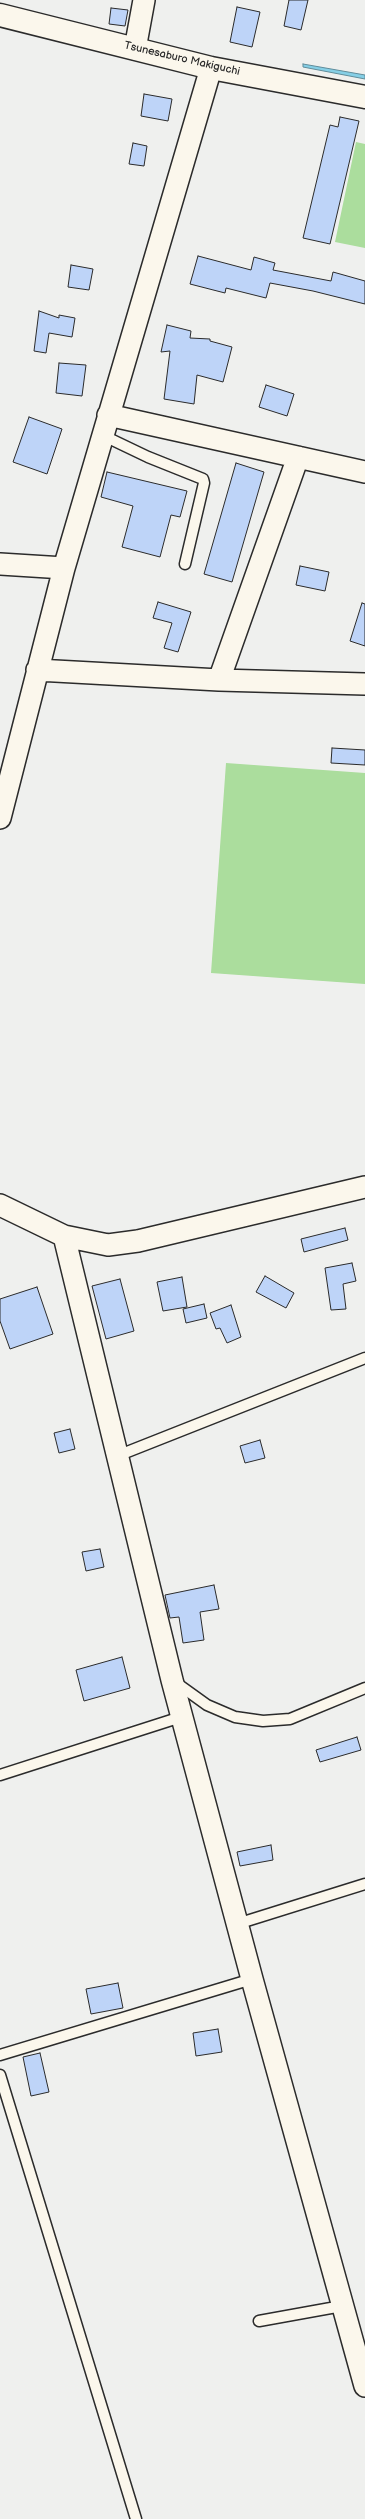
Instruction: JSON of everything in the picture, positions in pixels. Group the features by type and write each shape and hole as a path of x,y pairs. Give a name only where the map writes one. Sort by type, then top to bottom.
{"street":[{"path":"135,49 144,0"},
{"name":"Tsunesaburo Makiguchi","path":"0,15 211,68 365,97"},
{"path":"0,818 64,568 108,414 211,68"},
{"path":"108,414 365,472"},
{"path":"219,680 298,458"},
{"path":"0,564 64,568"},
{"path":"37,670 219,680 365,684"},
{"path":"0,1204 64,1236 108,1245 127,1243 365,1187"},
{"path":"64,1236 181,1717 365,2386"}],"lane":[{"path":"102,435 148,457 203,479 204,483 185,564"},
{"path":"117,1456 365,1358"},
{"path":"172,1680 207,1705 235,1717 263,1721 290,1719 365,1688"},
{"path":"0,1775 181,1717"},
{"path":"237,1924 365,1884"},
{"path":"0,2055 252,1979"},
{"path":"0,2075 136,2519"},
{"path":"259,2321 342,2306"}],"green space":[{"path":"356,142 365,144 365,248 335,242"},
{"path":"226,763 365,773 365,984 211,973"}],"water":[{"path":"303,64 365,75 365,79 303,67"}],"building":[{"path":"289,0 308,0 301,30 284,26"},
{"path":"237,7 260,12 252,47 230,42"},
{"path":"111,8 128,10 125,26 109,24"},
{"path":"144,94 172,99 168,121 141,116"},
{"path":"340,117 359,121 330,244 303,238 330,125 338,127"},
{"path":"133,143 147,146 144,166 129,164"},
{"path":"198,256 251,270 254,257 275,263 273,270 331,281 333,272 365,281 365,304 313,291 270,283 266,298 226,288 225,293 190,284"},
{"path":"71,265 93,269 89,290 68,287"},
{"path":"39,311 59,318 59,315 75,318 72,337 49,333 46,353 34,351"},
{"path":"167,325 191,331 190,338 210,339 210,341 232,347 223,382 197,375 194,404 164,399 170,351 161,352"},
{"path":"59,363 86,365 82,396 56,393"},
{"path":"266,385 294,394 287,416 259,407"},
{"path":"29,417 62,429 47,474 13,462"},
{"path":"236,463 264,472 232,582 204,574"},
{"path":"107,472 187,491 180,517 171,515 160,557 122,547 133,506 101,497"},
{"path":"300,566 329,572 325,591 296,585"},
{"path":"158,602 191,612 178,652 164,648 172,623 153,618"},
{"path":"362,603 365,604 365,646 350,641"},
{"path":"332,748 365,750 365,765 331,763"},
{"path":"345,1228 348,1240 304,1252 301,1239"},
{"path":"352,1263 356,1281 343,1284 346,1309 331,1310 325,1268"},
{"path":"265,1276 294,1293 286,1308 256,1292"},
{"path":"182,1277 187,1307 163,1311 157,1282"},
{"path":"120,1279 134,1331 106,1339 92,1286"},
{"path":"37,1287 53,1334 10,1349 0,1321 0,1299"},
{"path":"204,1304 207,1318 186,1323 183,1309"},
{"path":"231,1305 241,1337 227,1343 220,1328 216,1329 210,1313"},
{"path":"70,1429 75,1449 59,1453 54,1433"},
{"path":"260,1440 265,1458 245,1463 240,1446"},
{"path":"100,1549 104,1567 86,1571 82,1552"},
{"path":"214,1585 219,1609 200,1612 204,1640 183,1643 179,1617 170,1618 165,1595"},
{"path":"122,1657 130,1688 84,1701 76,1670"},
{"path":"357,1737 361,1750 320,1762 316,1750"},
{"path":"271,1845 273,1860 240,1866 237,1852"},
{"path":"118,1983 123,2008 91,2014 86,1989"},
{"path":"218,2029 222,2052 196,2056 193,2033"},
{"path":"40,2053 49,2092 31,2096 23,2057"}]}
